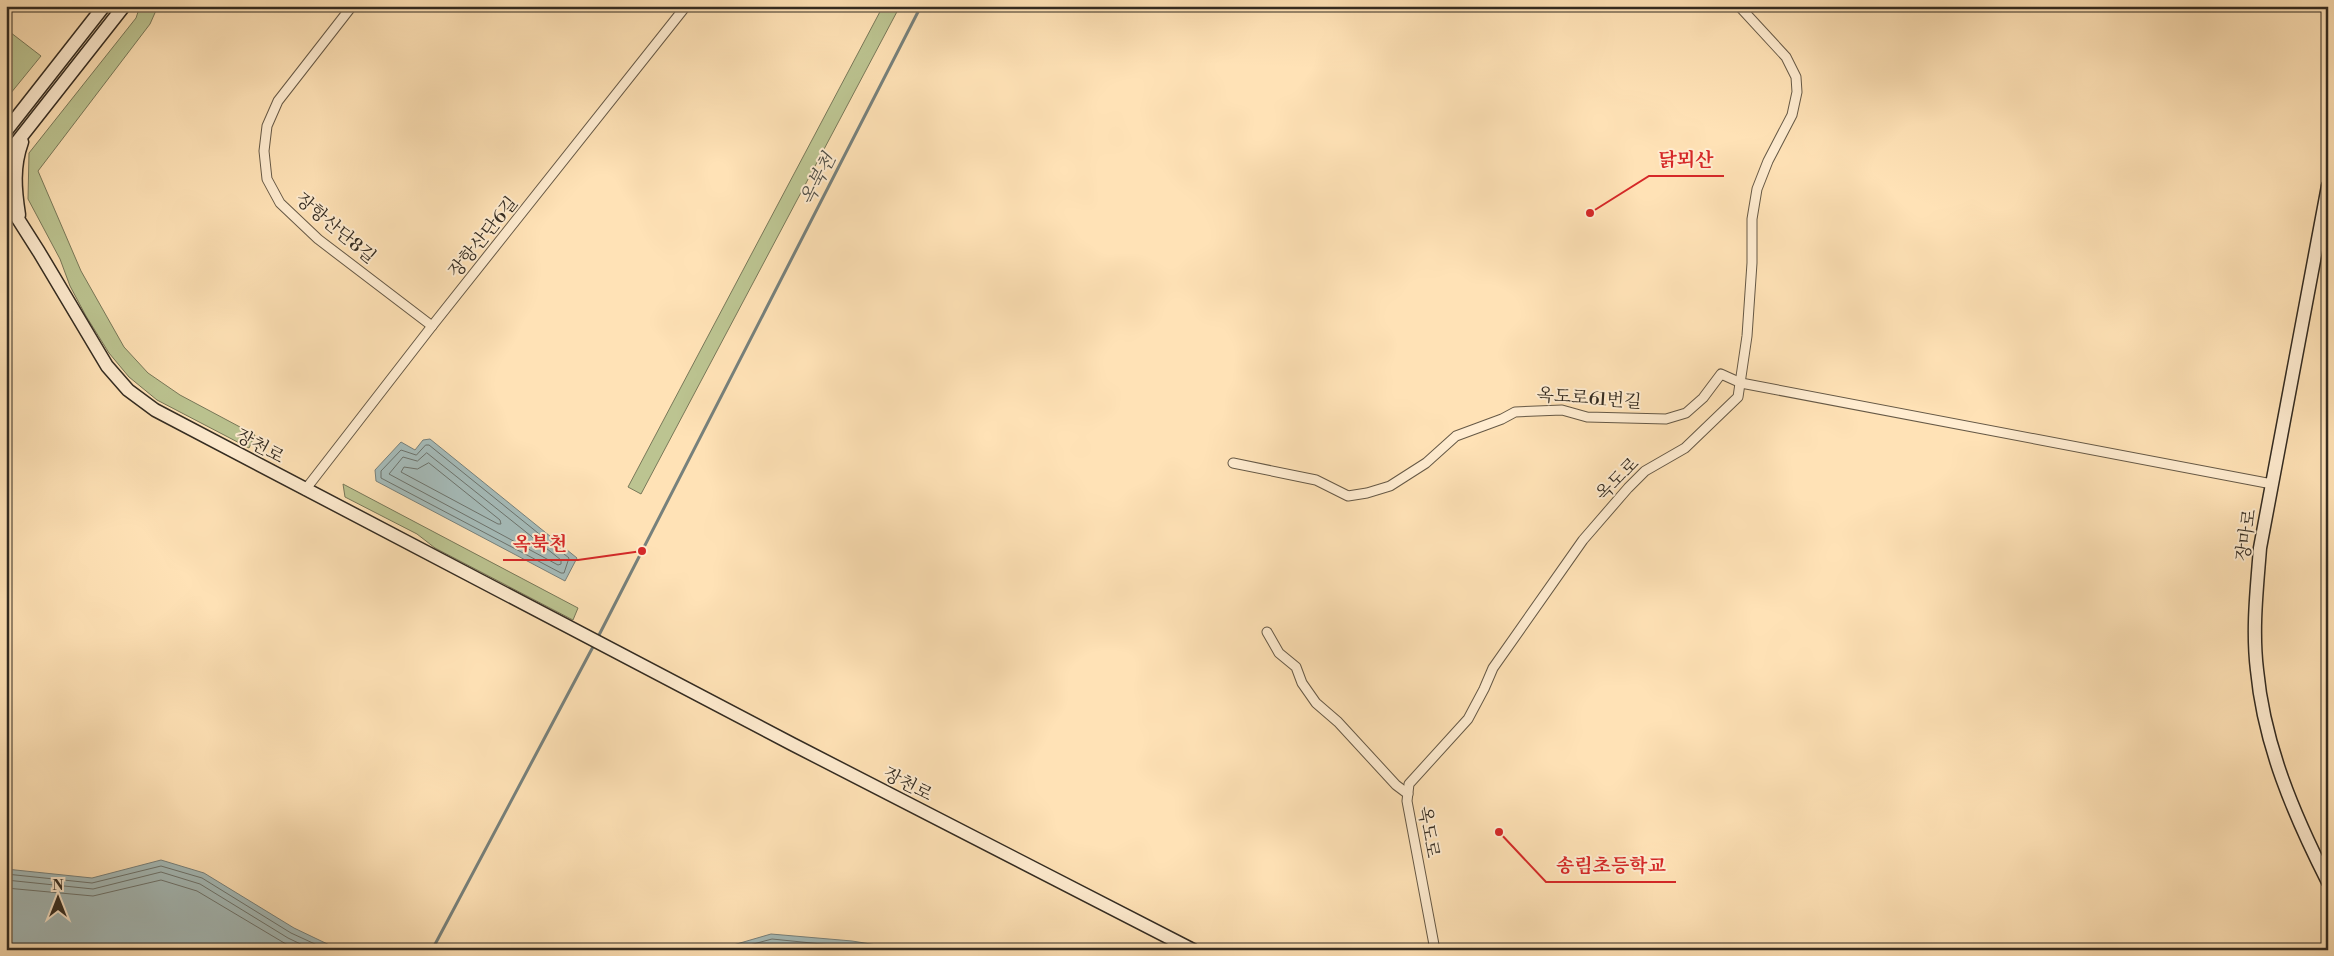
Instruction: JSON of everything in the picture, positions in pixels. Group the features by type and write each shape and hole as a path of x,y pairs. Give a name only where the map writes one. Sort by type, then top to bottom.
{"main road":[{"path":"6,131 12,118 104,6"},
{"path":"6,156 124,6"},
{"path":"19,220 14,183 17,156 27,131"},
{"name":"장마로","path":"2328,186 2260,548 2255,609 2257,670 2270,741 2289,797 2328,882"},
{"name":"장천로","path":"6,200 107,366 128,390 155,410 305,490 1193,950"},
{"path":"6,214 19,220"}],"street":[{"name":"장항산단8길","path":"352,6 278,101 267,126 264,151 267,179 280,203 318,239 432,326"},
{"name":"장항산단6길","path":"305,490 432,326 686,6"},
{"name":"옥도로","path":"1435,950 1407,801 1409,784 1468,719 1493,668 1583,540 1645,470 1686,448 1738,397 1748,336 1752,263 1752,219 1757,189 1768,161 1792,115 1797,92 1796,77 1786,57 1739,6"},
{"name":"옥도로61번길","path":"1233,463 1316,480 1348,496 1390,486 1426,463 1456,436 1502,420 1515,412 1554,410 1587,417 1666,419 1686,412 1703,398 1721,374 1741,383"},
{"path":"1741,383 2272,484"},
{"path":"1267,632 1279,653 1296,667 1302,683 1316,703 1338,722 1396,784 1408,794"}],"green space":[{"path":"140,6 158,6 150,24 38,171 81,271 124,347 148,373 180,395 255,435 249,448 157,400 129,377 109,353 86,316 70,286 60,259 28,199 29,153 136,18"},
{"path":"883,6 900,6 641,494 628,487"},
{"path":"6,29 41,56 6,99"},
{"path":"343,484 578,608 573,620 435,548 417,534 345,497"}],"water":[{"path":"430,439 577,558 565,581 376,481 375,470 401,442 415,450 423,440"},
{"path":"161,860 204,873 294,928 340,950 6,950 6,869 92,878"},
{"path":"771,934 852,941 908,950 716,950"}],"waterway":[{"name":"옥북천","path":"598,637 921,6"},
{"name":"옥북천","path":"432,950 595,643"}],"place":[{"name":"닭뫼산","path":"1590,213"},
{"name":"옥북천","path":"642,551"},
{"name":"송림초등학교","path":"1499,832"}]}
